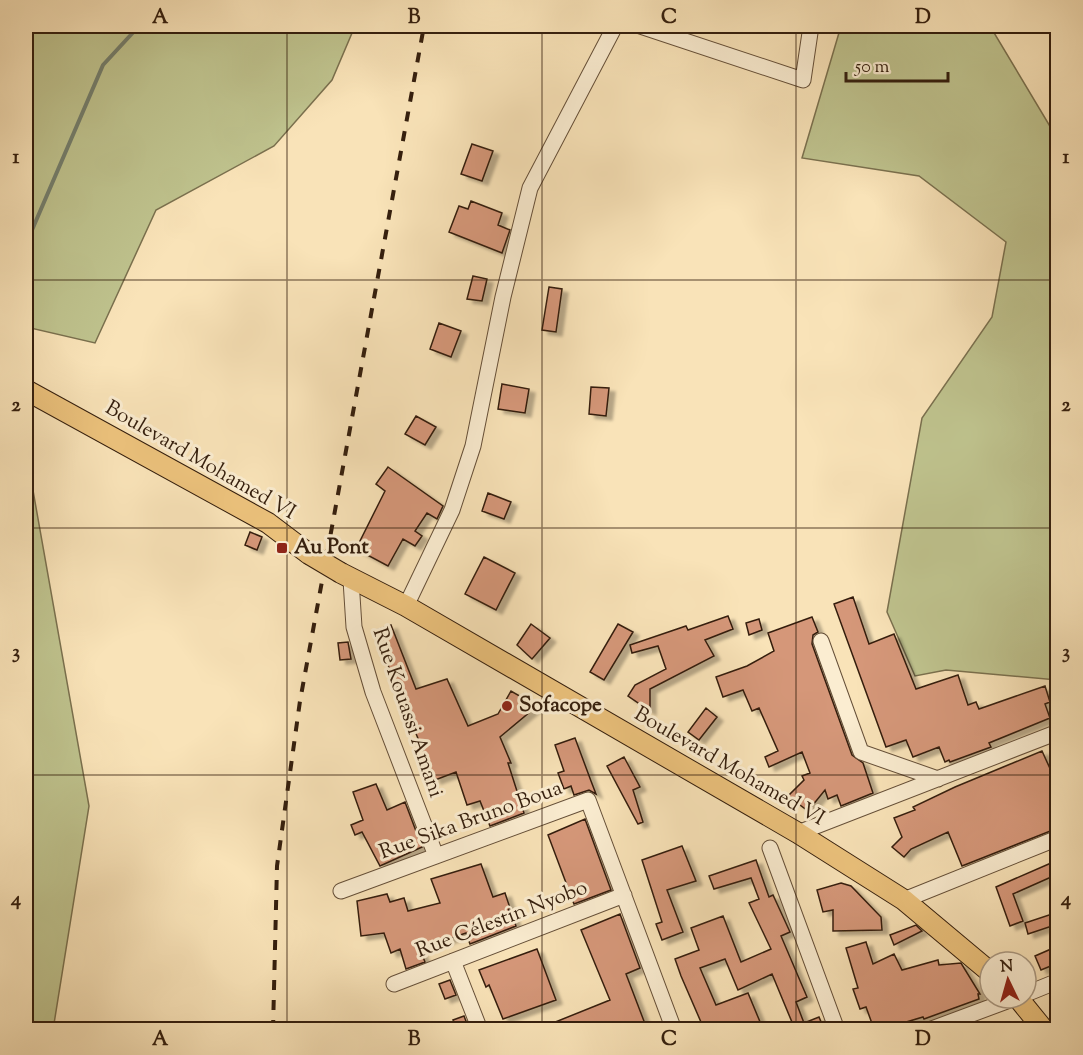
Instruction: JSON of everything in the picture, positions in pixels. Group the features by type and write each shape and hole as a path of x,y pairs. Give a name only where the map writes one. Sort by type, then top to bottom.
{"main road":[{"name":"Boulevard Mohamed VI","path":"26,390 268,523 309,554 346,577 406,606 798,833 904,900 978,962"},
{"path":"1027,1010 1044,1029"}],"street":[{"path":"406,606 452,510 473,446 503,297 530,188 615,26"},
{"path":"640,26 803,80 811,26"},
{"name":"Rue Kouassi Amani","path":"346,577 354,627 373,692 436,856"},
{"path":"820,641 861,752 938,779"},
{"path":"798,833 1058,732"},
{"name":"Rue Sika Bruno Boua","path":"341,891 588,800 674,1029"},
{"path":"904,900 1058,838"},
{"path":"770,848 837,1029"},
{"name":"Rue Célestin Nyobo","path":"394,984 624,894"},
{"path":"453,961 480,1029"},
{"path":"1038,989 1058,981"},
{"path":"929,1029 982,1010"}],"green space":[{"path":"26,26 355,26 332,80 274,146 156,210 95,343 26,327"},
{"path":"841,26 990,26 1057,138 1057,680 946,670 915,676 887,612 922,418 992,317 1006,242 919,176 802,158"},
{"path":"26,451 89,806 53,1030 26,1029"}],"building":[{"path":"472,144 493,151 482,181 461,174"},
{"path":"471,201 502,213 498,225 510,230 502,253 449,232 459,206 468,209"},
{"path":"473,276 487,279 482,301 467,299"},
{"path":"549,287 562,289 556,332 542,330"},
{"path":"439,323 461,331 451,357 430,349"},
{"path":"502,384 529,389 525,413 498,409"},
{"path":"591,387 609,388 606,416 589,414"},
{"path":"416,416 436,427 425,445 405,434"},
{"path":"388,467 443,506 437,519 427,513 415,531 422,536 415,546 403,539 388,566 356,549 385,491 376,484"},
{"path":"488,493 511,502 504,519 482,511"},
{"path":"250,532 262,537 257,550 245,545"},
{"path":"484,557 515,573 496,610 465,594"},
{"path":"853,597 869,644 894,634 916,689 958,675 968,705 976,702 979,709 1045,686 1050,702 1045,704 1050,718 989,743 991,747 950,762 949,760 945,762 939,747 913,757 906,740 886,747 834,604"},
{"path":"728,616 733,629 705,640 714,656 650,689 650,711 628,696 635,685 666,669 658,646 632,653 630,645 686,626 688,630"},
{"path":"812,617 818,632 813,635 812,644 852,755 863,763 873,793 841,806 837,795 828,799 825,790 808,811 788,796 804,780 802,776 810,773 802,752 769,767 765,757 778,751 759,708 752,711 743,690 723,697 716,677 747,666 774,651 768,633"},
{"path":"759,619 762,630 749,635 746,623"},
{"path":"531,624 550,638 532,659 517,645"},
{"path":"618,624 633,632 604,680 590,672"},
{"path":"391,625 416,689 447,679 468,726 498,714 511,691 537,706 500,737 511,763 508,763 524,813 490,826 480,801 467,805 456,772 435,780 374,631"},
{"path":"348,642 351,659 340,660 338,643"},
{"path":"706,708 717,717 699,740 688,732"},
{"path":"575,738 596,794 589,790 574,795 571,786 564,789 558,773 564,771 555,745"},
{"path":"1042,751 1058,786 1058,828 962,866 948,832 911,849 904,857 892,847 902,837 894,818 915,810 913,807 955,787"},
{"path":"624,757 640,787 633,790 643,822 638,824 607,766"},
{"path":"376,784 387,810 405,802 422,847 380,866 362,832 355,835 351,825 363,820 353,792"},
{"path":"585,819 611,890 574,904 548,835"},
{"path":"682,846 696,881 667,890 683,932 662,940 656,924 662,922 642,860"},
{"path":"756,860 769,897 773,895 790,932 781,936 807,997 796,1002 804,1023 819,1017 824,1029 790,1029 794,1027 772,974 738,990 725,959 700,968 716,1005 748,993 763,1029 704,1029 681,976 675,959 699,950 691,928 723,916 741,962 771,949 749,903 759,899 751,878 714,889 709,876"},
{"path":"1058,860 1058,874 1013,894 1023,921 1010,926 996,887"},
{"path":"481,864 493,897 505,893 516,926 470,944 466,933 420,949 425,962 406,969 400,949 391,953 384,933 361,936 357,901 387,894 390,902 404,898 408,911 440,903 431,879"},
{"path":"841,883 851,886 881,917 882,930 833,931 833,910 823,912 817,890"},
{"path":"1058,912 1058,924 1028,934 1025,923"},
{"path":"620,914 640,968 626,974 647,1029 538,1029 610,1000 581,930"},
{"path":"916,925 922,931 894,945 890,935"},
{"path":"866,942 873,964 894,954 902,970 938,960 939,965 961,963 978,991 978,999 924,1019 923,1017 883,1029 874,1029 866,1007 860,1009 853,989 858,988 846,948"},
{"path":"1058,946 1058,963 1041,970 1038,955"},
{"path":"537,949 556,1000 503,1019 489,985 486,987 479,970"},
{"path":"450,980 456,995 445,999 439,984"},
{"path":"464,1016 469,1029 457,1029 453,1020"}],"waterway":[{"path":"26,244 103,65 139,26"}],"railway":[{"path":"273,1030 277,866 300,701 424,26"}],"place":[{"name":"Au Pont","path":"282,548"},
{"name":"Sofacope","path":"507,706"}]}
